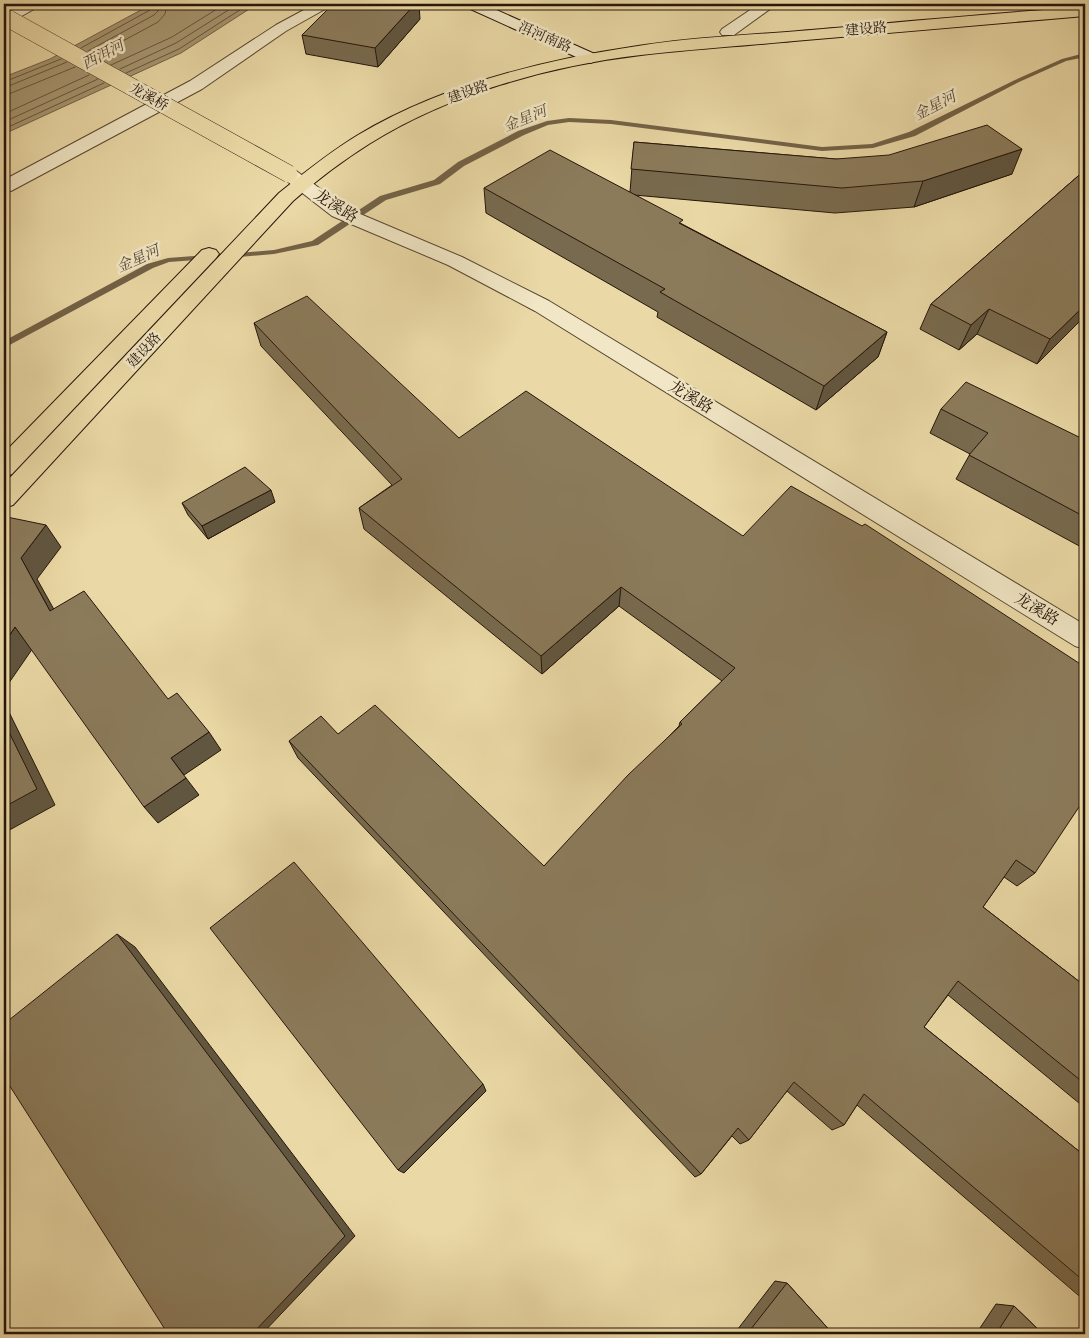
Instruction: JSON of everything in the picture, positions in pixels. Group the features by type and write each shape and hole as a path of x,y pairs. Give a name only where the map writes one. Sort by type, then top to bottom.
{"main road":[{"name":"建设路","path":"270,191 442,101 512,76 584,54 659,38 1069,4"},
{"name":"建设路","path":"584,54 1085,10"},
{"name":"龙溪桥","path":"6,20 295,179"},
{"name":"建设路","path":"4,468 180,283 221,250 295,179"},
{"name":"建设路","path":"4,499 206,283 221,250"}],"street":[{"path":"6,20 35,4"},
{"path":"4,187 196,85 281,28 326,4"},
{"name":"洱河南路","path":"471,4 584,54"},
{"path":"728,32 769,4"},
{"name":"龙溪路","path":"295,179 339,212 455,262 542,306 1085,638"}],"water":[{"name":"西洱河","path":"152,4 257,4 181,53 4,134 4,77 50,59"}],"building":[{"path":"333,4 415,4 375,48 302,35"},
{"path":"987,125 1022,149 923,181 842,188 631,169 634,142 836,159 889,155"},
{"path":"550,150 683,220 679,223 887,332 824,386 660,292 665,289 484,188"},
{"path":"1085,170 1085,305 1050,339 989,309 971,325 931,304"},
{"path":"307,296 459,438 526,391 743,536 791,486 862,526 865,524 1085,667 1085,798 1035,873 1016,860 983,907 1085,986 1085,1084 958,981 924,1027 1085,1156 1085,1282 864,1094 844,1125 794,1082 749,1140 738,1128 701,1174 289,741 321,716 338,734 375,705 544,866 628,775 682,724 680,722 735,668 621,587 541,656 359,508 402,479 254,323"},
{"path":"966,382 1081,438 1085,434 1085,517 969,455 988,433 941,409"},
{"path":"245,467 271,490 202,526 182,503"},
{"path":"7,517 46,525 21,558 50,611 84,591 168,699 177,693 209,732 171,758 186,778 144,807 15,627 4,644 4,521"},
{"path":"4,722 37,789 4,807"},
{"path":"294,862 483,1084 398,1170 210,928"},
{"path":"117,934 345,1236 252,1334 168,1334 4,1077 4,1024"},
{"path":"787,1283 833,1334 747,1334"},
{"path":"1014,1306 1043,1334 996,1334"}],"waterway":[{"name":"金星河","path":"228,256 274,252 315,243 383,198 437,182 461,164 521,133 547,123 569,120 611,122 822,149 873,146 912,134 1017,81 1064,60 1085,55"},
{"name":"金星河","path":"4,345 150,266 168,260 207,257"}]}
